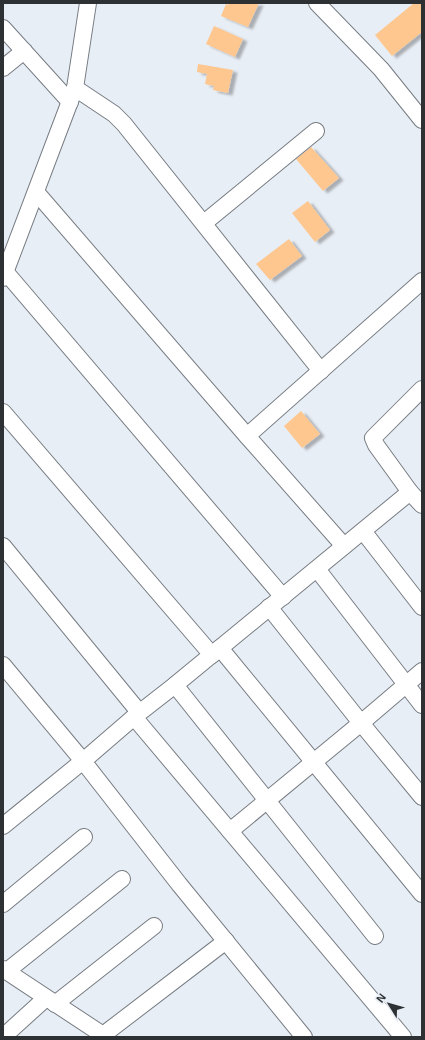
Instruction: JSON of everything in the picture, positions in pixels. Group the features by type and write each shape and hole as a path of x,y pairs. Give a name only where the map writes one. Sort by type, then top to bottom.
{"street":[{"path":"88,3 73,95 4,273 283,597"},
{"path":"317,3 381,69 422,120"},
{"path":"3,28 24,51 73,95 114,114 124,124 321,371"},
{"path":"3,68 24,51"},
{"path":"204,223 316,131"},
{"path":"36,192 344,546"},
{"path":"247,436 422,281"},
{"path":"422,389 373,438 376,445 410,492 422,505"},
{"path":"3,412 314,762 422,894"},
{"path":"3,826 137,714 175,685 410,492"},
{"path":"363,530 422,606"},
{"path":"3,546 230,831 402,1037"},
{"path":"317,569 422,705"},
{"path":"269,607 422,797"},
{"path":"3,665 83,760 179,884 304,1037"},
{"path":"230,831 422,671"},
{"path":"175,685 376,936"},
{"path":"3,904 84,837"},
{"path":"122,879 5,970 104,1036 226,941"},
{"path":"3,1037 154,926"}],"building":[{"path":"229,3 259,3 248,27 221,16 226,4 228,5"},
{"path":"414,3 422,3 422,32 392,56 375,35"},
{"path":"214,26 243,39 235,57 206,44"},
{"path":"198,64 233,70 228,93 213,90 214,86 205,84 207,74 197,72"},
{"path":"311,147 339,178 323,191 296,159"},
{"path":"308,201 330,230 315,242 292,213"},
{"path":"289,239 302,256 270,280 256,264"},
{"path":"301,411 320,434 302,448 284,426"}]}
